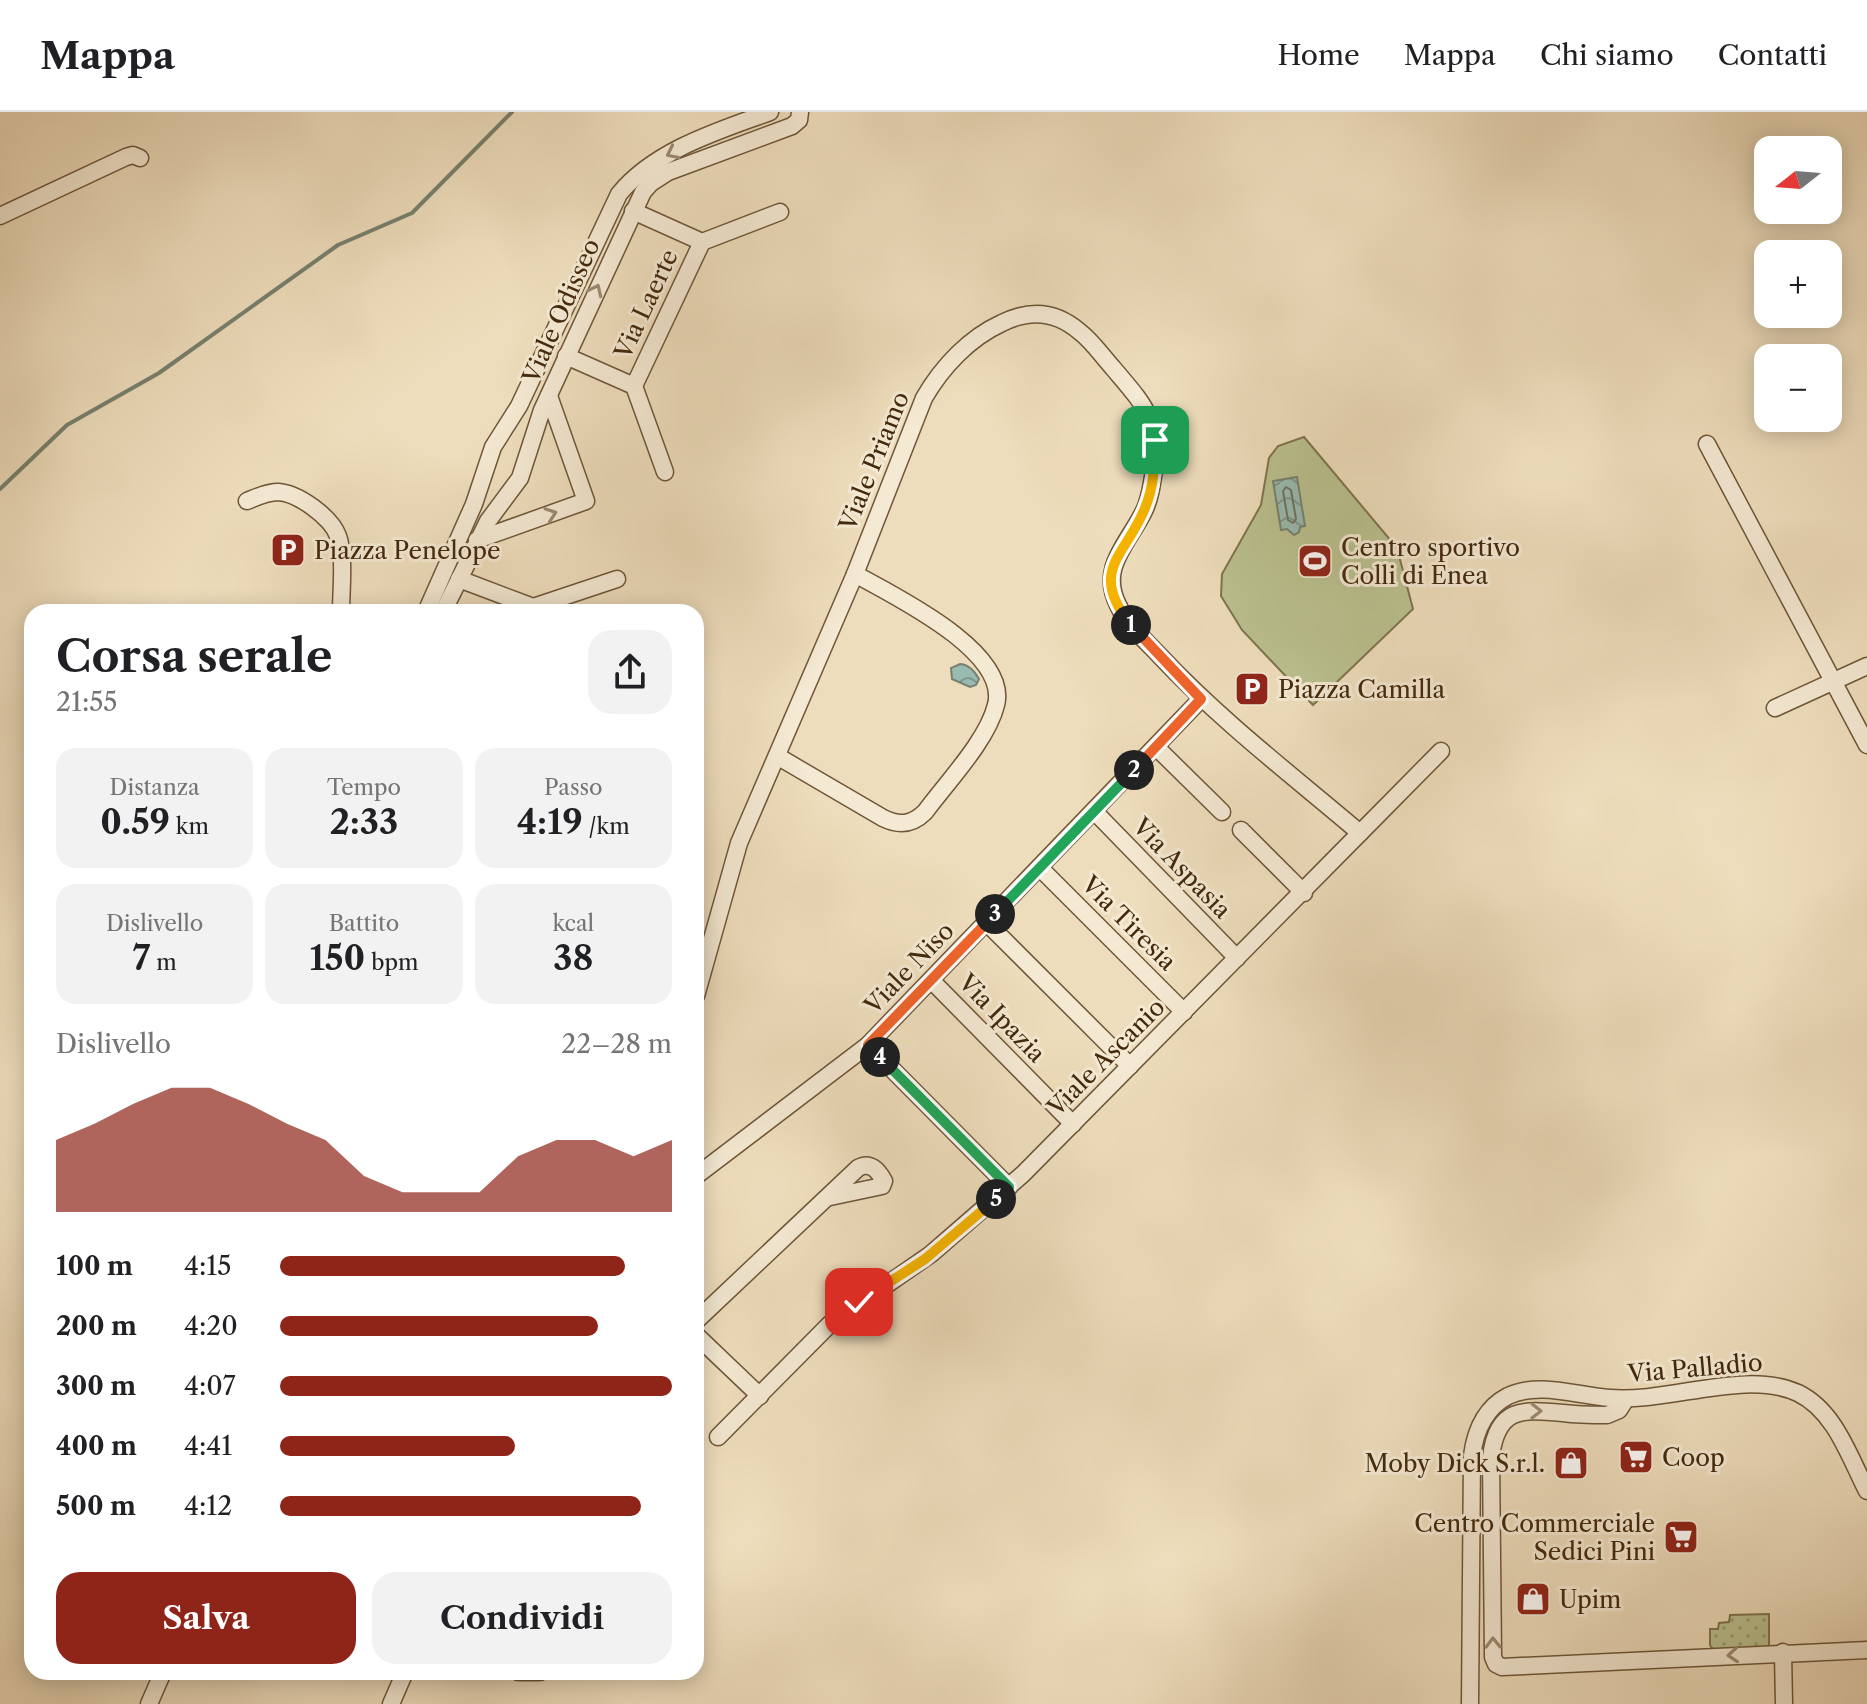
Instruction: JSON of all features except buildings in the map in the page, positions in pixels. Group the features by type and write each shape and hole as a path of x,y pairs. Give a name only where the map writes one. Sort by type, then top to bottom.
{"street":[{"name":"Viale Odisseo","path":"430,604 474,504 490,452 519,406 612,206 633,177 660,159 704,137 770,112"},
{"name":"Viale Odisseo","path":"447,604 477,540 520,478 566,356 647,187 662,176 792,126 799,120 800,112"},
{"path":"0,216 126,157 133,155 140,158"},
{"name":"Via Laerte","path":"633,211 702,242"},
{"name":"Via Laerte","path":"665,472 634,386 702,242 780,212"},
{"path":"564,312 582,321"},
{"name":"Viale Priamo","path":"704,966 733,859 855,574 912,421 938,376 965,348 995,326 1025,315 1054,315 1072,325 1087,338 1139,400 1150,418 1155,440 1150,493 1143,512 1115,559 1111,586 1129,623 1201,699"},
{"name":"Via Laerte","path":"566,356 634,386"},
{"path":"477,540 586,501 549,396"},
{"path":"501,434 520,433 532,447"},
{"path":"1707,444 1867,745"},
{"path":"481,480 492,492 508,494"},
{"path":"247,501 270,493 287,494 314,509 330,524 340,544 341,604"},
{"path":"777,756 889,821 907,824 925,812 973,747 995,707 997,696 994,680 966,645 943,626 855,574"},
{"path":"459,579 518,604"},
{"path":"548,604 617,579"},
{"path":"1775,708 1867,666"},
{"path":"1201,699 1360,833"},
{"name":"Viale Niso","path":"704,1170 868,1045 1201,699"},
{"path":"1156,747 1222,812"},
{"name":"Viale Ascanio","path":"718,1437 839,1316 931,1254 1009,1187 1304,893 1441,751"},
{"name":"Via Aspasia","path":"1094,811 1237,958"},
{"path":"1241,830 1304,893"},
{"name":"Via Tiresia","path":"1040,868 1184,1012"},
{"path":"986,922 1130,1066"},
{"name":"Via Ipazia","path":"931,980 1073,1124"},
{"path":"868,1045 1009,1187"},
{"path":"704,1314 830,1197"},
{"path":"704,1343 760,1396"},
{"name":"Via Palladio","path":"1470,1704 1471,1465 1475,1437 1481,1422 1499,1402 1528,1390 1626,1399 1664,1397 1744,1384 1770,1385 1794,1391 1815,1404 1831,1422 1867,1491"},
{"path":"1626,1399 1619,1410 1607,1415 1526,1410 1513,1415 1496,1435 1491,1457 1493,1657 1496,1664 1502,1667 1662,1661 1783,1652 1867,1650"},
{"path":"1783,1652 1784,1704"},
{"path":"149,1704 160,1680"},
{"path":"391,1704 402,1680"}],"green space":[{"name":"Centro sportivo Colli di Enea","path":"1304,437 1397,548 1413,609 1313,705 1242,630 1221,596 1222,574 1261,505 1269,458 1278,446"},
{"path":"1769,1614 1769,1649 1714,1651 1710,1645 1710,1629 1718,1629 1719,1623 1729,1622 1730,1615"}],"water":[{"path":"1297,477 1305,526 1294,535 1287,529 1281,530 1273,481"},
{"path":"960,664 968,667 979,679 976,685 970,687 952,679 951,668"}],"waterway":[{"path":"0,489 67,425 159,373 338,245 412,213 512,112"}],"place":[{"name":"Piazza Penelope","path":"288,550"},
{"name":"Centro sportivo Colli di Enea","path":"1315,561"},
{"name":"Piazza Camilla","path":"1252,689"},
{"name":"Coop","path":"1636,1457"},
{"name":"Moby Dick S.r.l.","path":"1571,1463"},
{"name":"Centro Commerciale Sedici Pini","path":"1681,1537"},
{"name":"Upim","path":"1533,1599"}],"route":[{"path":"859,1302 925,1259 1009,1187 868,1045 1201,699 1129,623 1111,586 1115,559 1148,500 1153,480 1155,440"}]}
